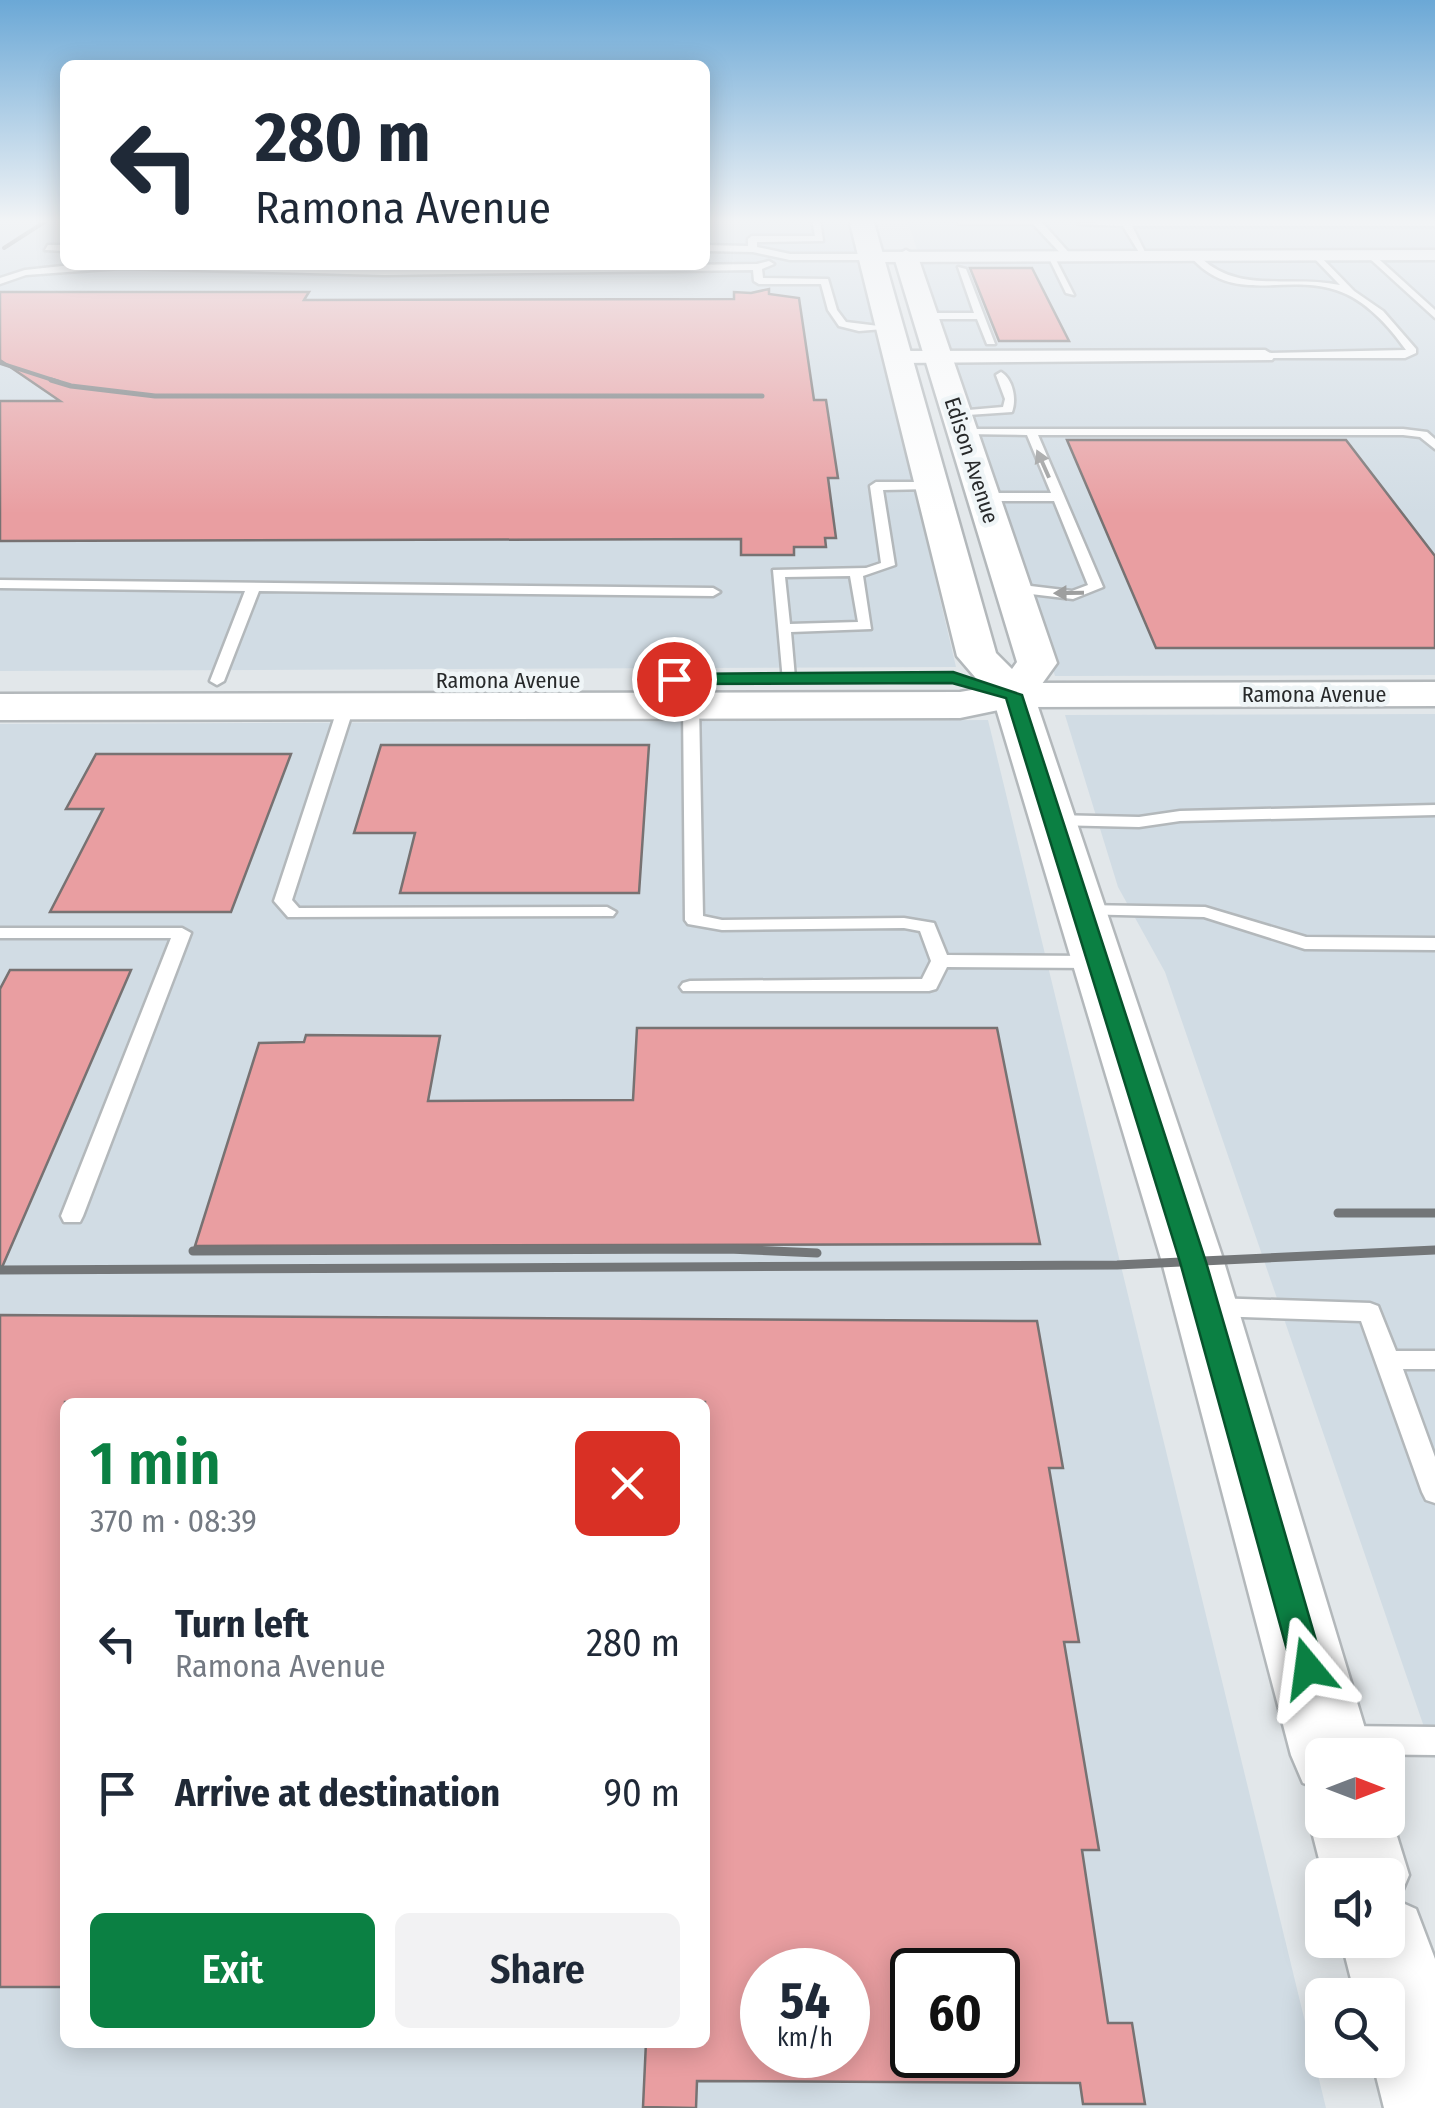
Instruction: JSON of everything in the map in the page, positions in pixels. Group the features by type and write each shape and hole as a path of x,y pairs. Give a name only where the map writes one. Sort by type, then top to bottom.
{"main road":[{"name":"Edison Avenue","path":"887,317 977,656 1014,695 1206,1306 1327,1738"},
{"name":"Edison Avenue","path":"926,317 1037,664 1014,695"},
{"path":"919,436 946,446 959,486 984,497"},
{"name":"Ramona Avenue","path":"0,682 953,678 1014,695"},
{"name":"Ramona Avenue","path":"0,708 960,704 1014,695 1435,694"},
{"path":"1389,1958 1432,2108"}],"street":[{"path":"894,342 938,356 1265,356"}],"lane":[{"path":"833,317 840,326 894,342"},
{"path":"980,317 990,342"},
{"path":"1265,356 1411,354 1408,345 1382,317"},
{"path":"960,422 1008,410 1010,399 1001,375"},
{"path":"960,422 1031,431 1403,432 1423,434 1435,446"},
{"path":"1013,588 1073,595 1096,586 1031,431"},
{"path":"788,678 778,573 856,572 888,565 876,486 931,485"},
{"path":"984,497 1058,497"},
{"path":"783,628 866,626 856,572"},
{"path":"0,584 181,583 253,588 713,592"},
{"path":"216,681 253,588"},
{"path":"346,706 283,902 294,913 607,912"},
{"path":"690,987 929,985 940,961 928,927 904,923 722,925 694,920 691,706"},
{"path":"1053,820 1139,822 1180,816 1435,810"},
{"path":"1082,910 1204,912 1305,943 1435,944"},
{"path":"0,933 182,933 72,1216"},
{"path":"940,961 1098,962"},
{"path":"1206,1306 1370,1312 1435,1492"},
{"path":"1388,1360 1435,1360"},
{"path":"1405,1743 1435,1741"}],"shaded area":[{"path":"0,317 874,317 956,667 0,671"},
{"path":"939,317 1435,317 1435,675 1055,676"},
{"path":"1435,714 1435,1759 1165,972 1118,887 1065,715"},
{"path":"988,720 1305,2022 1305,2078 1319,2078 1326,2108 0,2108 0,724"}],"building":[{"path":"0,317 802,317 814,400 826,400 838,478 828,478 836,538 825,538 826,547 794,547 794,555 741,555 741,539 0,541 0,401 60,401 0,360"},
{"path":"990,317 1057,317 1069,341 999,341"},
{"path":"1067,440 1346,440 1435,556 1435,648 1156,648"},
{"path":"381,745 649,745 639,893 400,893 415,833 354,833"},
{"path":"96,754 291,754 231,912 50,912 103,809 66,809"},
{"path":"10,970 131,970 0,1272 0,989"},
{"path":"637,1028 997,1028 1040,1244 195,1246 259,1043 304,1042 306,1035 440,1036 428,1101 633,1100"},
{"path":"0,1315 1037,1321 1063,1468 1049,1468 1079,1642 1064,1642 1099,1850 1082,1850 1108,2023 1132,2023 1145,2104 1083,2104 1080,2083 697,2081 696,2108 643,2107 646,2048 710,2048 710,1398 60,1398 60,1987 0,1987"}],"railway":[{"path":"0,363 59,382"},
{"path":"51,380 155,396 762,396"},
{"path":"1338,1213 1435,1213"},
{"path":"193,1251 728,1249 817,1253"},
{"path":"0,1270 1117,1265 1435,1250"}],"route":[{"path":"674,679 953,678 1014,695 1193,1262 1308,1668"}]}
